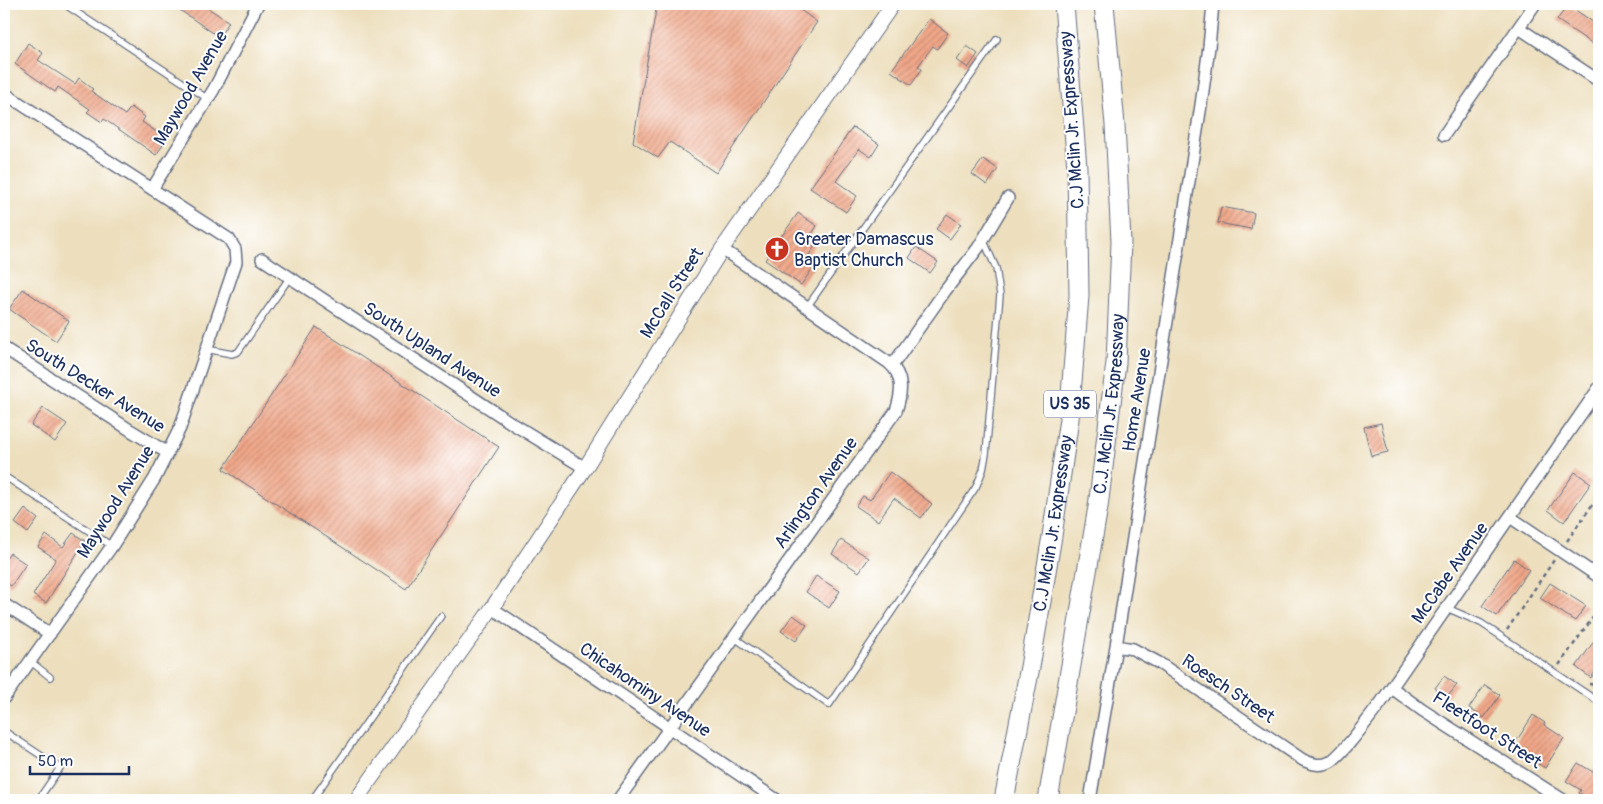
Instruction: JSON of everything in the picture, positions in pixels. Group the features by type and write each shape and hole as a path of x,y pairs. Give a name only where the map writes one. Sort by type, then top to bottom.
{"highway":[{"name":"C.J Mclin Jr. Expressway","path":"1004,800 1030,668 1052,536 1069,419 1079,296 1077,168 1064,4"},
{"name":"C.J. Mclin Jr. Expressway","path":"1048,800 1098,507 1116,363 1121,242 1115,125 1104,4"}],"street":[{"name":"Maywood Avenue","path":"4,698 112,546 155,478 180,428 236,262 235,248 229,239 152,189 208,99 258,4"},
{"name":"McCall Street","path":"356,800 492,608 584,468 722,249 893,4"},
{"name":"Home Avenue","path":"1090,800 1201,105 1213,4"},
{"path":"1444,135 1535,4"},
{"path":"1519,28 1599,81"},
{"path":"4,93 152,189"},
{"path":"722,249 892,366 983,239 1008,198"},
{"name":"South Upland Avenue","path":"262,259 512,424 584,468"},
{"name":"South Decker Avenue","path":"4,348 168,453"},
{"name":"Arlington Avenue","path":"618,800 896,411 901,385 900,378 892,366"},
{"name":"McCabe Avenue","path":"1317,765 1330,761 1350,742 1392,688 1599,388"},
{"path":"1510,516 1599,577"},
{"path":"4,604 50,634"},
{"name":"Chicahominy Avenue","path":"492,608 778,800"},
{"name":"Roesch Street","path":"1116,646 1133,649 1159,663 1303,760 1317,765"},
{"name":"Fleetfoot Street","path":"1392,688 1422,710 1563,800"}],"lane":[{"path":"64,4 208,99"},
{"path":"807,307 997,39"},
{"path":"735,638 829,705 976,487 983,470 986,454 1000,295 999,277 983,239"},
{"path":"206,349 232,354 238,352 290,278"},
{"path":"4,476 112,546"},
{"path":"1448,608 1481,623 1599,702"},
{"path":"312,800 441,616"},
{"path":"30,662 50,677"},
{"path":"4,732 60,768 38,800"}],"path":[{"path":"1502,637 1599,495"},
{"path":"1554,672 1599,609"}],"building":[{"path":"171,4 202,4 229,22 219,37"},
{"path":"657,4 792,4 817,22 716,173 670,142 658,158 633,142"},
{"path":"1568,5 1599,26 1599,48 1557,20"},
{"path":"929,19 948,33 937,49 933,46 918,66 922,69 911,85 891,71"},
{"path":"28,43 43,53 38,60 75,84 79,78 93,89 91,91 125,115 131,107 145,117 142,122 167,139 156,155 104,119 102,122 87,112 90,109 58,87 55,92 15,64"},
{"path":"967,46 978,54 968,68 957,60"},
{"path":"853,127 879,144 871,157 859,149 836,181 857,196 846,212 810,188"},
{"path":"983,159 998,169 987,185 972,174"},
{"path":"1221,207 1254,213 1251,229 1218,223"},
{"path":"798,213 817,226 807,241 815,246 804,262 813,268 801,285 765,260"},
{"path":"947,214 961,224 950,239 936,229"},
{"path":"916,247 938,262 930,273 909,258"},
{"path":"23,289 69,321 56,341 9,309"},
{"path":"316,327 499,447 406,589 223,469"},
{"path":"43,408 67,424 55,442 31,425"},
{"path":"1381,423 1388,452 1371,456 1364,427"},
{"path":"890,472 932,504 921,518 894,498 878,521 856,506 863,496 870,500"},
{"path":"1575,472 1591,483 1564,522 1548,510"},
{"path":"25,509 38,519 28,533 15,523"},
{"path":"73,533 85,541 46,603 33,595 56,559 38,547 46,535 63,547"},
{"path":"841,540 869,558 859,572 832,554"},
{"path":"10,553 26,564 11,586 4,581 4,562"},
{"path":"1514,559 1529,570 1497,616 1482,606"},
{"path":"816,576 840,591 829,608 806,592"},
{"path":"1550,583 1586,606 1575,621 1540,598"},
{"path":"793,615 807,625 796,641 781,631"},
{"path":"1599,634 1599,665 1591,678 1576,667"},
{"path":"1444,676 1457,685 1447,697 1435,688"},
{"path":"1485,685 1500,695 1484,718 1469,708"},
{"path":"1533,715 1564,738 1545,768 1512,748"},
{"path":"1599,762 1599,792 1594,800 1591,800 1579,793 1581,790 1566,781 1578,763 1593,772"}],"place":[{"name":"Greater Damascus Baptist Church","path":"777,249"}]}
